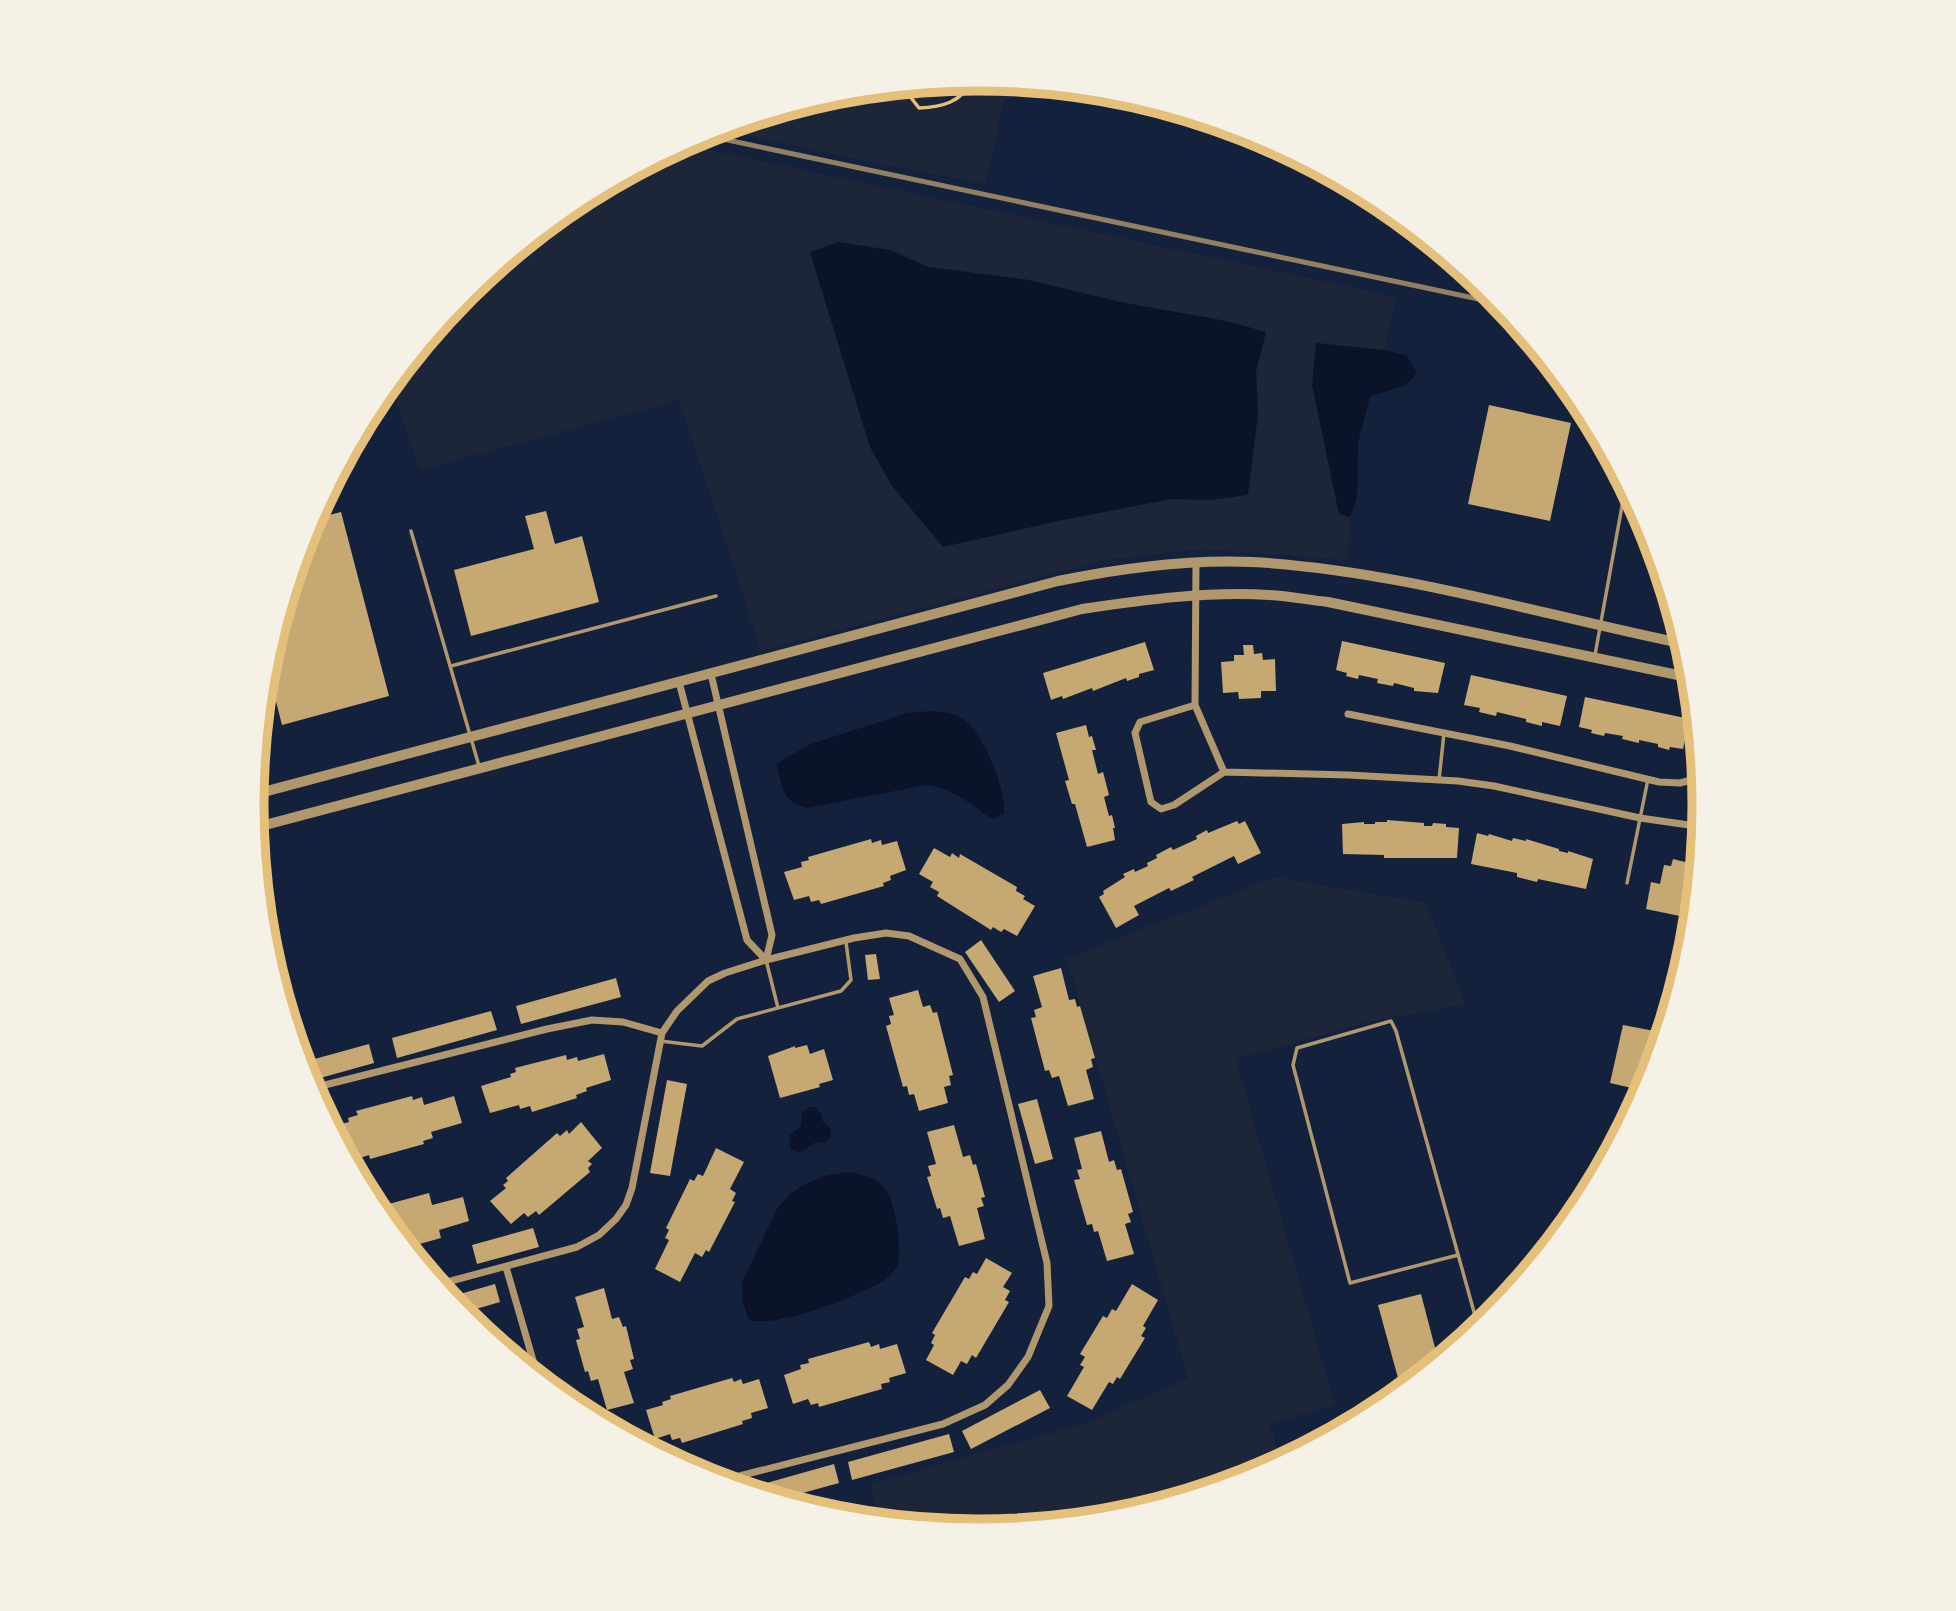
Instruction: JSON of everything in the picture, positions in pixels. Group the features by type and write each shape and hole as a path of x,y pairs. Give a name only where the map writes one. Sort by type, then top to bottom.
{"street":[{"path":"1196,562 1195,705 1224,772"},
{"path":"264,792 1100,572 1196,562 1250,562 1322,568 1600,623 1673,641"},
{"path":"264,825 1082,609 1139,600 1268,595 1328,602 1680,676"},
{"path":"711,674 772,935 766,960"},
{"path":"679,682 747,940 766,960"},
{"path":"1195,705 1140,723 1135,733 1151,802 1161,809 1174,805 1224,772 1439,780 1494,786 1640,818 1692,825"},
{"path":"1348,714 1648,779 1680,783 1691,780"},
{"path":"446,1282 577,1247 599,1235 621,1212 632,1188 661,1037 677,1011 708,981 766,960 845,940 886,933 909,936 960,959 984,997 1047,1263 1049,1306 1028,1357 1008,1385 985,1405 943,1424 735,1477"},
{"path":"321,1086 592,1020 623,1022 661,1037"},
{"path":"506,1267 534,1365"}],"lane":[{"path":"1594,657 1623,499"},
{"path":"411,531 480,768"},
{"path":"451,666 716,596"},
{"path":"1439,780 1444,733"},
{"path":"1627,883 1648,779"},
{"path":"661,1037 702,1046 737,1019 841,991 851,980 845,940"},
{"path":"766,960 778,1008"},
{"path":"1458,1255 1350,1283 1293,1065 1297,1048 1391,1021 1396,1031 1476,1318"}],"path":[{"path":"909,95 919,108 938,107 957,100 963,92"}],"shaded area":[{"path":"978,91 1006,92 986,184 736,133 793,115 885,97"},
{"path":"699,148 1397,297 1384,350 1316,343 1339,514 1350,517 1348,560 1202,549 1103,560 761,651 679,400 420,470 394,396 441,334 507,268 581,211 662,165","holes":["890,250 928,267 1029,280 1120,302 1226,321 1266,332 1256,371 1258,414 1212,500 1171,499 1063,520 870,447 810,252"]},
{"path":"838,242 890,250 928,267 1029,280 1120,302 1226,321 1266,332 1256,371 1258,414 1248,495 1212,500 1171,499 943,547 892,486 870,447 810,252"},
{"path":"1316,343 1406,355 1417,373 1406,385 1370,397 1358,443 1357,497 1350,517 1339,514 1312,385"},
{"path":"931,711 959,717 971,726 986,749 998,777 1004,814 992,819 954,793 926,785 807,808 793,802 785,793 778,763 808,745 907,713"},
{"path":"1274,877 1426,903 1466,1004 1368,1022 1236,1059 1335,1405 1270,1424 1278,1453 1208,1482 1163,1496 1071,1514 1025,1518 978,1520 878,1513 870,1484 1087,1423 1188,1378 1067,959"},
{"path":"809,1107 815,1107 821,1114 823,1122 831,1128 831,1137 826,1142 814,1143 801,1153 791,1150 789,1135 801,1126 802,1113"},
{"path":"847,1172 871,1177 888,1193 897,1225 897,1267 879,1284 849,1298 777,1320 749,1320 743,1302 742,1282 777,1209 790,1194 805,1184 825,1176"}],"building":[{"path":"1489,405 1571,423 1550,521 1468,504"},
{"path":"546,511 555,544 582,536 599,602 471,636 454,570 534,549 525,516"},
{"path":"341,512 389,696 282,725 273,691 277,666 301,576 325,516"},
{"path":"1342,641 1445,663 1438,693 1414,691 1414,688 1394,683 1393,686 1377,683 1378,679 1359,675 1358,679 1346,676 1347,673 1336,670"},
{"path":"1145,642 1154,670 1093,691 1092,688 1063,699 1062,696 1051,700 1043,673"},
{"path":"1243,645 1253,645 1254,654 1262,653 1263,660 1275,659 1276,691 1261,691 1261,698 1239,699 1238,692 1223,693 1221,662 1234,661 1234,655 1244,655"},
{"path":"1471,675 1567,696 1560,726 1542,722 1542,726 1497,712 1496,716 1479,712 1480,708 1464,705"},
{"path":"1585,697 1687,718 1688,729 1683,749 1670,747 1669,750 1658,747 1658,744 1639,740 1639,743 1622,739 1623,736 1605,733 1604,736 1579,727"},
{"path":"1086,725 1096,750 1092,750 1098,774 1103,772 1109,795 1104,797 1115,828 1115,840 1087,847 1075,804 1072,804 1065,781 1069,780 1056,733"},
{"path":"1387,820 1424,823 1424,826 1432,826 1433,823 1446,824 1446,827 1459,828 1457,858 1384,858 1384,855 1343,854 1342,824 1375,824"},
{"path":"1237,821 1239,824 1245,821 1261,853 1238,864 1234,856 1192,877 1194,880 1171,891 1169,888 1134,906 1139,915 1116,928 1099,897 1104,894 1103,891 1125,877 1123,874 1148,866 1147,863 1157,858 1156,855 1171,847 1173,850 1197,839 1196,836 1207,830 1208,833"},
{"path":"1477,833 1512,841 1513,838 1526,839 1593,859 1586,889 1538,879 1537,882 1517,877 1517,873 1471,864"},
{"path":"871,839 872,843 881,840 882,845 897,841 906,870 890,876 891,880 883,883 884,886 821,904 819,900 811,902 809,896 794,900 784,872 802,867 801,862 809,860 808,857"},
{"path":"934,848 950,857 952,853 959,858 960,854 1017,887 1016,891 1025,896 1023,899 1035,906 1017,936 1004,929 1001,932 993,927 991,930 937,896 939,892 930,887 933,882 919,874"},
{"path":"1673,859 1690,863 1683,917 1646,909 1651,882 1660,884 1664,865 1671,866"},
{"path":"981,940 1015,991 999,1002 965,952"},
{"path":"876,954 880,979 868,980 865,955"},
{"path":"1061,968 1069,1000 1075,999 1077,1007 1080,1006 1095,1058 1091,1059 1093,1067 1086,1070 1094,1099 1068,1106 1059,1076 1052,1078 1049,1070 1045,1071 1031,1018 1036,1017 1034,1010 1042,1007 1033,976"},
{"path":"616,978 621,997 521,1024 516,1006"},
{"path":"918,990 923,1007 930,1005 933,1013 937,1012 953,1075 949,1076 951,1085 944,1087 948,1103 919,1111 914,1094 909,1095 907,1086 903,1087 886,1026 891,1024 889,1016 894,1015 889,998"},
{"path":"491,1011 497,1030 397,1058 392,1038"},
{"path":"1623,1025 1656,1031 1634,1088 1610,1083"},
{"path":"369,1044 374,1063 318,1079 311,1060"},
{"path":"807,1045 810,1054 824,1049 833,1080 819,1084 820,1087 780,1098 768,1056 795,1046"},
{"path":"604,1054 611,1080 586,1088 587,1091 576,1095 577,1098 532,1112 530,1106 520,1109 519,1105 490,1113 481,1086 511,1077 510,1074 516,1072 515,1068 566,1055 567,1060 577,1057 578,1061"},
{"path":"667,1080 687,1084 670,1176 650,1173"},
{"path":"412,1096 413,1100 422,1097 424,1105 454,1096 462,1123 431,1132 433,1138 423,1141 424,1144 370,1159 369,1155 360,1158 358,1150 353,1151 338,1125 349,1122 348,1118 358,1115 356,1111"},
{"path":"1037,1099 1053,1159 1035,1164 1018,1104"},
{"path":"581,1122 602,1148 588,1161 592,1164 588,1168 590,1172 539,1215 536,1211 528,1217 524,1213 511,1224 490,1201 506,1188 503,1185 508,1181 506,1178 557,1133 560,1136 567,1130 569,1134"},
{"path":"954,1125 963,1157 970,1155 973,1165 976,1164 985,1197 981,1198 984,1206 977,1208 985,1239 959,1246 950,1216 943,1218 940,1208 937,1209 927,1177 931,1176 928,1166 936,1164 927,1132"},
{"path":"1101,1131 1109,1162 1114,1160 1117,1170 1121,1169 1133,1212 1128,1214 1131,1222 1125,1224 1134,1254 1107,1261 1098,1231 1094,1232 1092,1224 1087,1225 1074,1180 1080,1179 1077,1170 1082,1169 1074,1138"},
{"path":"716,1148 744,1162 730,1189 736,1193 732,1201 735,1202 709,1252 706,1250 702,1257 695,1253 680,1282 655,1269 669,1240 665,1238 669,1230 666,1228 690,1179 694,1181 698,1174 703,1176"},
{"path":"429,1193 432,1205 463,1197 469,1221 439,1230 441,1238 415,1245 386,1205"},
{"path":"533,1228 539,1247 477,1264 472,1245"},
{"path":"986,1258 1012,1273 1003,1287 1010,1291 1005,1300 1009,1302 976,1358 972,1355 967,1364 961,1361 953,1375 926,1360 934,1345 931,1343 935,1335 932,1333 965,1277 969,1279 973,1272 977,1274"},
{"path":"495,1284 500,1302 472,1310 458,1295"},
{"path":"1132,1284 1158,1300 1143,1326 1146,1328 1141,1336 1145,1338 1120,1379 1117,1377 1113,1384 1109,1382 1092,1410 1067,1396 1084,1367 1080,1365 1085,1357 1080,1354 1103,1316 1107,1318 1112,1309 1116,1311"},
{"path":"604,1288 612,1319 619,1317 623,1327 626,1326 634,1359 630,1360 633,1369 624,1372 634,1403 607,1410 598,1379 591,1381 588,1371 585,1372 576,1340 580,1339 577,1329 584,1327 575,1297"},
{"path":"1421,1294 1436,1353 1409,1375 1398,1378 1378,1305"},
{"path":"869,1342 871,1347 879,1344 880,1349 897,1344 906,1373 889,1378 890,1382 881,1384 882,1389 819,1407 818,1403 811,1405 808,1399 793,1404 784,1375 801,1369 800,1365 809,1363 808,1359"},
{"path":"732,1378 734,1382 741,1379 743,1384 759,1379 768,1408 751,1413 752,1418 742,1421 743,1424 682,1443 680,1438 672,1440 670,1434 655,1439 646,1410 663,1405 662,1402 671,1399 670,1396"},
{"path":"1040,1390 1050,1408 971,1449 962,1431"},
{"path":"949,1434 954,1452 852,1480 848,1462"},
{"path":"834,1464 839,1483 792,1496 759,1485"}],"railway":[{"path":"722,139 1483,300"}]}
